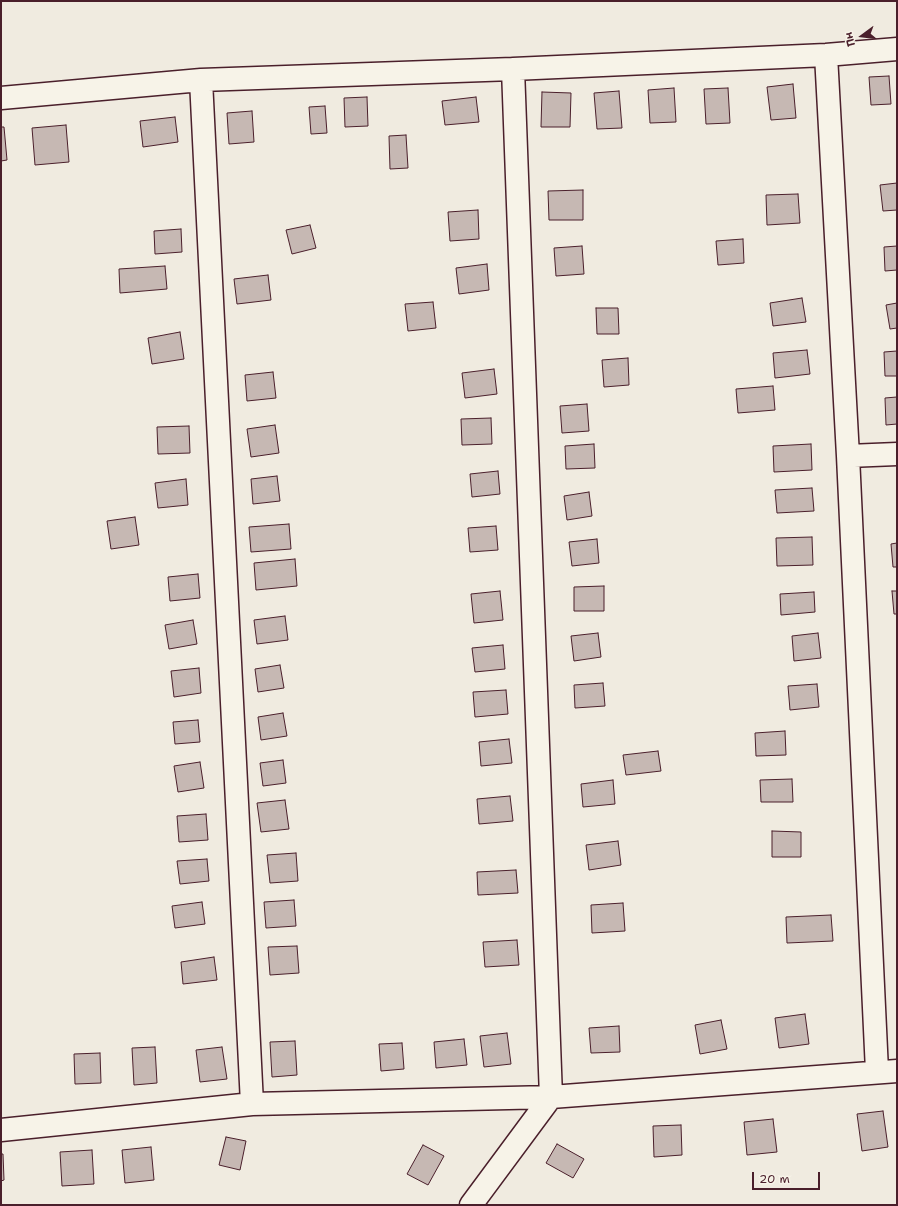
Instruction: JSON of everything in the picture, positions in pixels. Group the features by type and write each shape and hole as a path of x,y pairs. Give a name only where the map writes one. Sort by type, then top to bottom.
{"street":[{"path":"1,98 201,80 512,69 826,55 897,49"},
{"path":"1,1130 252,1104 551,1097 887,1071 848,456 826,55"},
{"path":"472,1205 551,1097 512,69"},
{"path":"201,80 252,1104"},
{"path":"848,456 897,454"}],"building":[{"path":"889,76 891,104 871,105 869,77"},
{"path":"793,84 796,118 771,120 767,87"},
{"path":"674,88 676,122 650,123 648,90"},
{"path":"728,88 730,123 706,124 704,89"},
{"path":"619,91 622,128 597,129 594,93"},
{"path":"542,92 571,93 570,127 541,127"},
{"path":"367,97 368,126 345,127 344,98"},
{"path":"476,97 479,122 445,125 442,101"},
{"path":"325,106 327,133 311,134 309,107"},
{"path":"252,111 254,142 229,144 227,113"},
{"path":"175,117 178,142 143,147 140,121"},
{"path":"66,125 69,162 35,165 32,128"},
{"path":"1,127 4,127 7,160 1,161"},
{"path":"406,135 408,168 390,169 389,136"},
{"path":"897,183 897,210 883,211 880,185"},
{"path":"583,190 583,220 549,220 548,191"},
{"path":"798,194 800,223 767,225 766,195"},
{"path":"478,210 479,239 450,241 448,212"},
{"path":"310,225 316,248 292,254 286,230"},
{"path":"181,229 182,252 155,254 154,231"},
{"path":"743,239 744,263 718,265 716,241"},
{"path":"582,246 584,274 556,276 554,248"},
{"path":"897,246 897,270 885,271 884,247"},
{"path":"487,264 489,290 459,294 456,268"},
{"path":"165,266 167,289 120,293 119,269"},
{"path":"268,275 271,300 237,304 234,279"},
{"path":"802,298 806,322 773,326 770,303"},
{"path":"433,302 436,328 408,331 405,304"},
{"path":"897,303 897,328 890,329 886,305"},
{"path":"596,308 618,308 619,334 597,334"},
{"path":"180,332 184,359 152,364 148,338"},
{"path":"807,350 810,374 775,378 773,353"},
{"path":"897,351 897,376 885,376 884,352"},
{"path":"628,358 629,385 604,387 602,360"},
{"path":"494,369 497,394 465,398 462,373"},
{"path":"273,372 276,398 247,401 245,375"},
{"path":"773,386 775,410 738,413 736,389"},
{"path":"897,397 897,424 886,425 885,398"},
{"path":"587,404 589,431 562,433 560,406"},
{"path":"491,418 492,444 462,445 461,419"},
{"path":"275,425 279,453 251,457 247,429"},
{"path":"189,426 190,453 158,454 157,427"},
{"path":"594,444 595,468 566,469 565,446"},
{"path":"811,444 812,470 774,472 773,446"},
{"path":"498,471 500,494 472,497 470,474"},
{"path":"277,476 280,501 253,504 251,479"},
{"path":"186,479 188,505 158,508 155,483"},
{"path":"812,488 814,511 777,513 775,490"},
{"path":"589,492 592,516 567,520 564,496"},
{"path":"135,517 139,545 111,549 107,521"},
{"path":"289,524 291,549 251,552 249,527"},
{"path":"496,526 498,550 470,552 468,528"},
{"path":"812,537 813,565 777,566 776,538"},
{"path":"597,539 599,563 572,566 569,542"},
{"path":"897,543 897,567 893,567 891,544"},
{"path":"295,559 297,586 256,590 254,563"},
{"path":"198,574 200,598 170,601 168,577"},
{"path":"604,586 604,611 574,611 574,587"},
{"path":"500,591 503,620 474,623 471,594"},
{"path":"892,591 897,591 897,614 894,614"},
{"path":"814,592 815,612 781,615 780,594"},
{"path":"285,616 288,640 257,644 254,620"},
{"path":"193,620 197,644 169,649 165,625"},
{"path":"598,633 601,657 574,661 571,636"},
{"path":"818,633 821,658 794,661 792,636"},
{"path":"503,645 505,669 475,672 472,648"},
{"path":"280,665 284,688 258,692 255,669"},
{"path":"199,668 201,693 174,697 171,671"},
{"path":"603,683 605,706 575,708 574,685"},
{"path":"817,684 819,707 790,710 788,686"},
{"path":"506,690 508,714 475,717 473,692"},
{"path":"283,713 287,736 261,740 258,717"},
{"path":"198,720 200,742 175,744 173,722"},
{"path":"785,731 786,755 756,756 755,733"},
{"path":"509,739 512,763 481,766 479,742"},
{"path":"658,751 661,771 626,775 623,755"},
{"path":"283,760 286,783 263,786 260,763"},
{"path":"200,762 204,788 178,792 174,766"},
{"path":"792,779 793,802 761,802 760,780"},
{"path":"613,780 615,804 583,807 581,784"},
{"path":"510,796 513,821 479,824 477,799"},
{"path":"285,800 289,829 261,832 257,803"},
{"path":"206,814 208,840 179,842 177,816"},
{"path":"772,831 801,832 801,857 772,857"},
{"path":"618,841 621,865 589,870 586,845"},
{"path":"296,853 298,881 270,883 267,855"},
{"path":"207,859 209,881 180,884 177,861"},
{"path":"516,870 518,893 478,895 477,872"},
{"path":"294,900 296,926 266,928 264,902"},
{"path":"202,902 205,924 175,928 172,906"},
{"path":"623,903 625,931 592,933 591,905"},
{"path":"831,915 833,941 787,943 786,917"},
{"path":"517,940 519,965 485,967 483,942"},
{"path":"297,946 299,973 270,975 268,947"},
{"path":"214,957 217,980 183,984 181,962"},
{"path":"805,1014 809,1044 779,1048 775,1018"},
{"path":"721,1020 727,1049 700,1054 695,1025"},
{"path":"619,1026 620,1052 591,1053 589,1028"},
{"path":"507,1033 511,1064 484,1067 480,1036"},
{"path":"464,1039 467,1065 436,1068 434,1042"},
{"path":"295,1041 297,1075 272,1077 270,1042"},
{"path":"402,1043 404,1069 381,1071 379,1044"},
{"path":"155,1047 157,1083 134,1085 132,1048"},
{"path":"222,1047 227,1079 200,1082 196,1050"},
{"path":"100,1053 101,1083 75,1084 74,1054"},
{"path":"883,1111 888,1147 862,1151 857,1114"},
{"path":"773,1119 777,1152 747,1155 744,1122"},
{"path":"681,1125 682,1155 654,1157 653,1126"},
{"path":"226,1137 246,1141 240,1170 219,1165"},
{"path":"557,1144 584,1159 573,1178 546,1163"},
{"path":"423,1145 444,1156 428,1185 407,1174"},
{"path":"151,1147 154,1180 125,1183 122,1150"},
{"path":"92,1150 94,1184 62,1186 60,1152"},
{"path":"1,1154 3,1154 4,1180 1,1181"}]}
